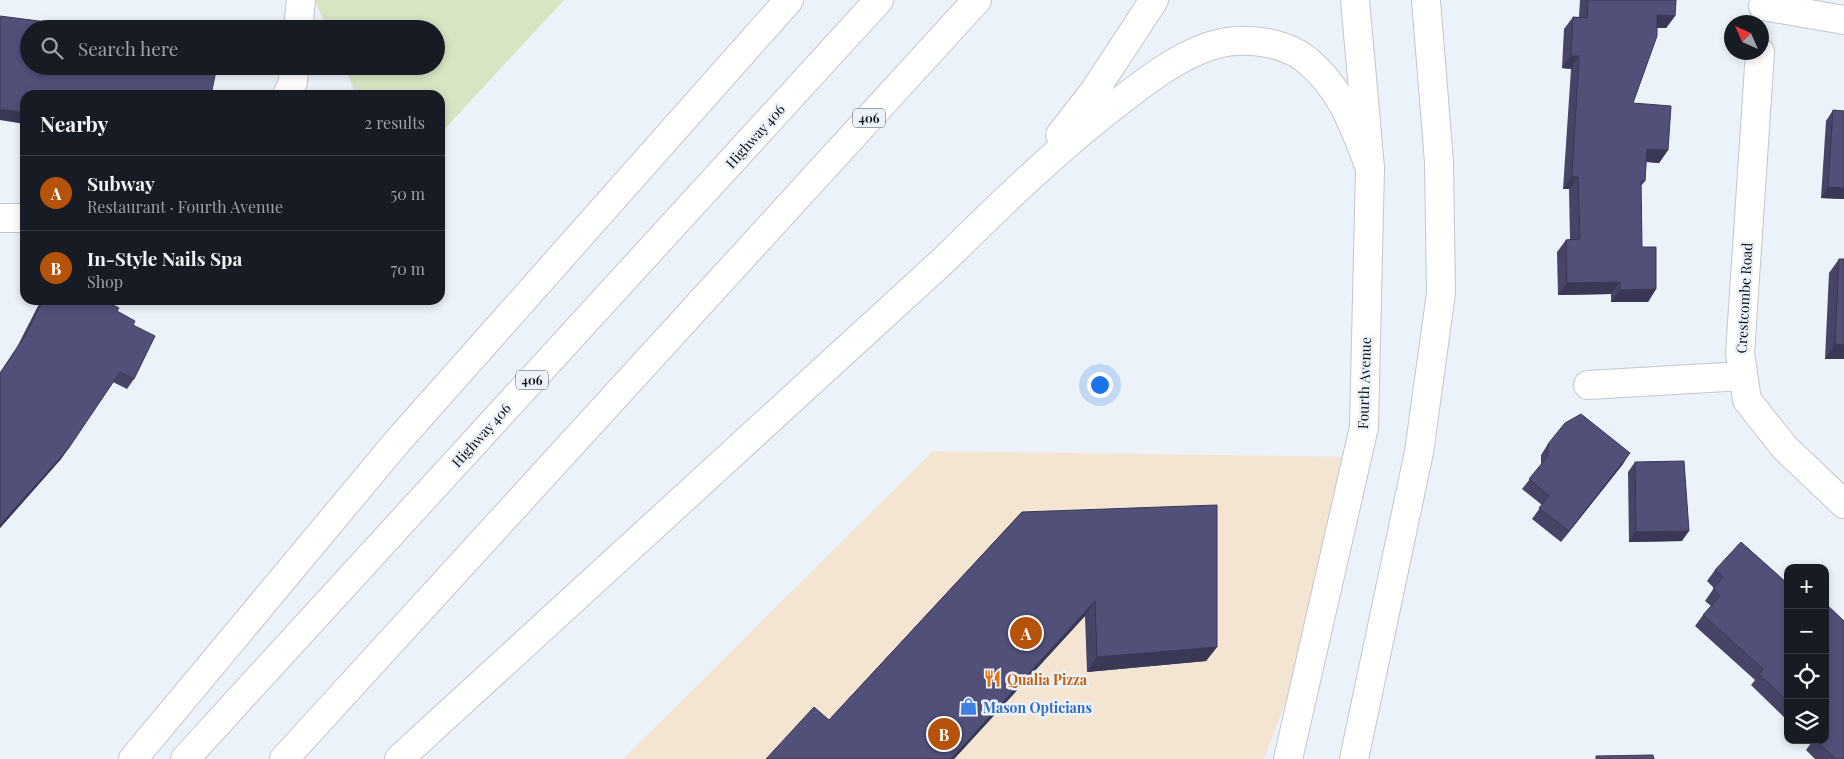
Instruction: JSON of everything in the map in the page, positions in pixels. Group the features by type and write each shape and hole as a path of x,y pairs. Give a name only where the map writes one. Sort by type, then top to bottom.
{"main road":[{"path":"299,20 301,0"},
{"path":"133,759 397,442 788,0"},
{"name":"Highway 406","path":"185,759 879,0"},
{"name":"406","path":"284,759 976,0"},
{"path":"1028,178 1095,90 1154,0"},
{"name":"Fourth Avenue","path":"1288,759 1364,427 1370,168 1355,0"},
{"path":"1354,759 1419,452 1441,293 1439,162 1426,0"},
{"path":"1762,11 1844,20"},
{"path":"399,759 901,299 1028,178 1147,80 1179,60 1225,42 1247,40 1291,50 1308,60 1345,104 1370,168"},
{"name":"Crestcombe Road","path":"1759,60 1740,353 1747,400 1785,448 1844,504"},
{"path":"289,90 293,75"},
{"path":"0,218 20,218"},
{"path":"1588,385 1743,376"}],"shaded area":[{"path":"933,451 1359,457 1298,670 1264,759 623,759"}],"green space":[{"path":"315,0 564,0 445,129 445,90 354,90 348,75 445,75 445,20 323,20"}],"building":[{"path":"1588,0 1676,0 1675,16 1657,15 1657,36 1633,103 1671,106 1668,150 1647,149 1645,181 1641,181 1642,247 1656,247 1656,289 1620,290 1620,282 1567,283 1566,240 1580,239 1578,177 1572,176 1579,56 1571,56 1573,17 1587,18"},
{"path":"0,16 31,20 20,20 20,75 215,75 212,90 20,90 20,111 0,109"},
{"path":"1833,110 1844,111 1844,188 1828,187"},
{"path":"1839,259 1844,259 1844,345 1835,344"},
{"path":"40,305 113,305 119,308 117,311 135,321 133,325 155,336 134,379 120,372 68,449 0,525 0,373 25,336"},
{"path":"1581,414 1630,453 1569,531 1539,508 1549,496 1529,479 1548,456 1548,444 1565,423"},
{"path":"1684,461 1689,531 1636,532 1635,462"},
{"path":"1217,505 1217,647 1097,657 1095,601 951,759 766,759 814,707 829,720 1022,512"},
{"path":"1741,542 1784,580 1784,698 1759,674 1763,669 1703,615 1720,596 1713,589 1723,577 1715,570"},
{"path":"1829,607 1844,621 1844,759 1836,759 1819,744 1829,744"},
{"path":"1653,755 1654,759 1596,759 1596,756"}],"place":[{"name":"Subway","path":"1026,633"},
{"name":"Qualia Pizza","path":"993,679"},
{"name":"Mason Opticians","path":"969,707"},
{"name":"In-Style Nails Spa","path":"944,734"}]}
